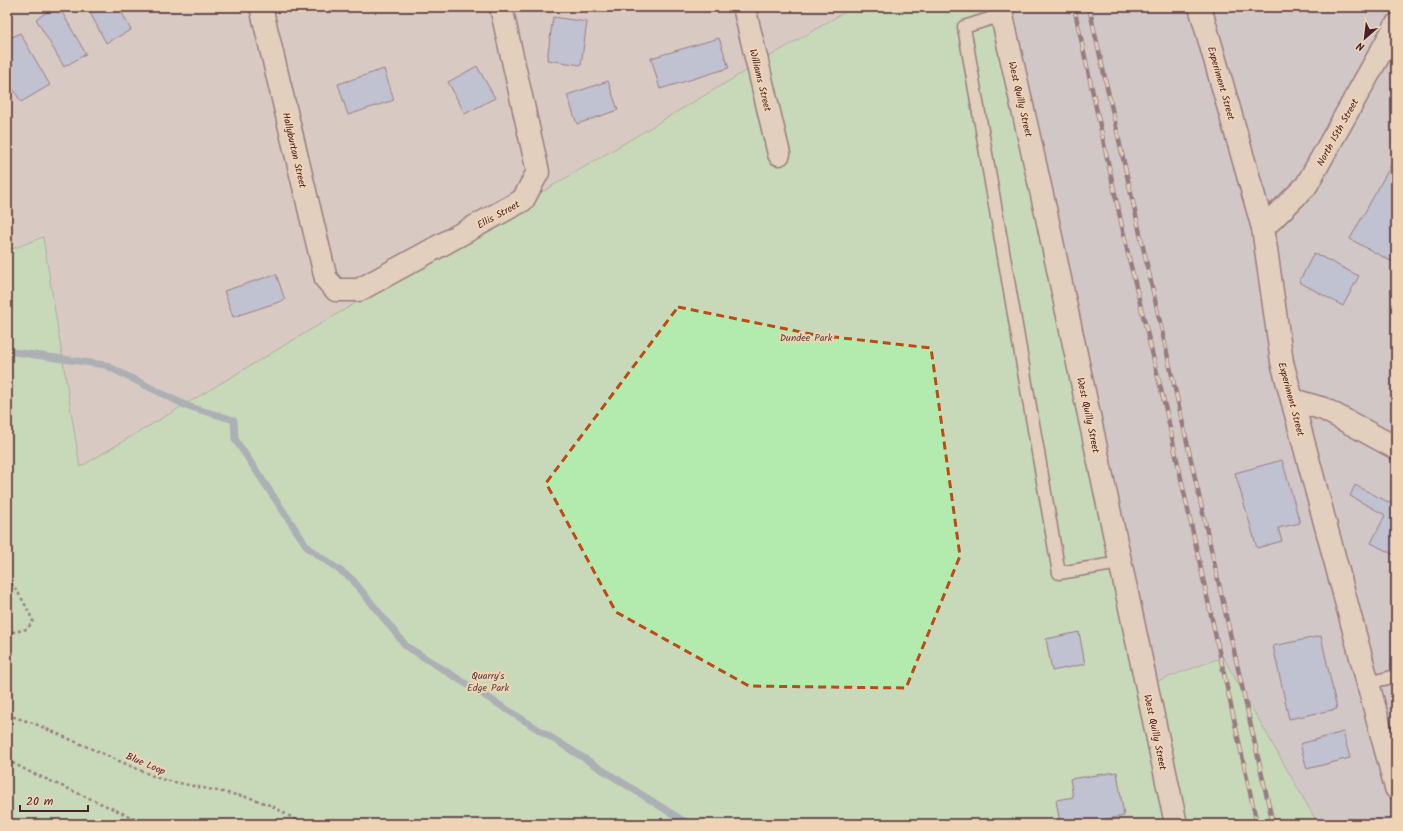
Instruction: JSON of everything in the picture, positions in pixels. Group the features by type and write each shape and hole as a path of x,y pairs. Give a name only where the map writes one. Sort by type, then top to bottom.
{"street":[{"name":"Hallyburton Street","path":"261,7 326,278 336,290"},
{"name":"Ellis Street","path":"336,290 359,290 523,200 538,172 501,7"},
{"name":"Williams Street","path":"744,7 779,154"},
{"name":"Experiment Street","path":"1200,7 1263,228 1282,362 1368,683 1393,765 1396,788"},
{"name":"West Quilly Street","path":"1001,11 1046,213 1176,824"},
{"name":"North 15th Street","path":"1263,228 1306,186 1396,25"},
{"path":"1293,400 1324,409 1396,448"}],"lane":[{"path":"1001,11 964,27 1059,573 1120,563"},
{"path":"1368,683 1396,676"}],"path":[{"path":"7,579 13,585 33,621 27,629 15,632 7,631"},
{"name":"Blue Loop","path":"7,716 33,723 160,779 251,798 272,806 303,824"},
{"path":"7,760 28,771 147,824"}],"highlighted area":[{"path":"678,307 816,335 931,348 960,556 906,688 749,686 616,612 546,483"}],"shaded area":[{"path":"1001,7 1396,7 1396,824 1318,824 1223,657 1144,686"}],"green space":[{"name":"Dundee Park","path":"853,7 1001,7 1144,686 1223,657 1318,824 7,824 7,251 43,237 80,467"}],"building":[{"path":"56,7 59,7 86,54 64,67 36,19"},
{"path":"87,7 119,7 131,30 106,43"},
{"path":"553,17 587,22 581,65 547,60"},
{"path":"20,33 50,85 21,102 7,79 7,40"},
{"path":"719,38 729,68 660,89 651,58"},
{"path":"477,66 495,98 465,114 448,82"},
{"path":"384,69 394,100 348,115 338,84"},
{"path":"608,81 618,110 577,124 567,95"},
{"path":"1396,156 1396,264 1350,239"},
{"path":"1314,253 1359,276 1343,306 1299,282"},
{"path":"276,274 285,300 233,317 224,291"},
{"path":"1282,460 1300,523 1278,528 1282,541 1257,548 1235,473"},
{"path":"1355,485 1396,506 1396,556 1371,543 1385,515 1350,496"},
{"path":"1079,632 1085,664 1052,671 1046,639"},
{"path":"1321,636 1337,709 1289,719 1273,646"},
{"path":"1343,732 1350,758 1307,769 1300,744"},
{"path":"1117,772 1124,816 1078,824 1060,824 1056,800 1073,797 1070,779"}],"waterway":[{"path":"7,351 105,365 187,406 234,420 235,439 308,548 352,579 406,646 690,824"}],"railway":[{"path":"1074,7 1129,258 1166,410 1257,824"},
{"path":"1089,7 1273,824"}],"park label":[{"name":"Quarry's Edge Park","path":"488,680"}]}
